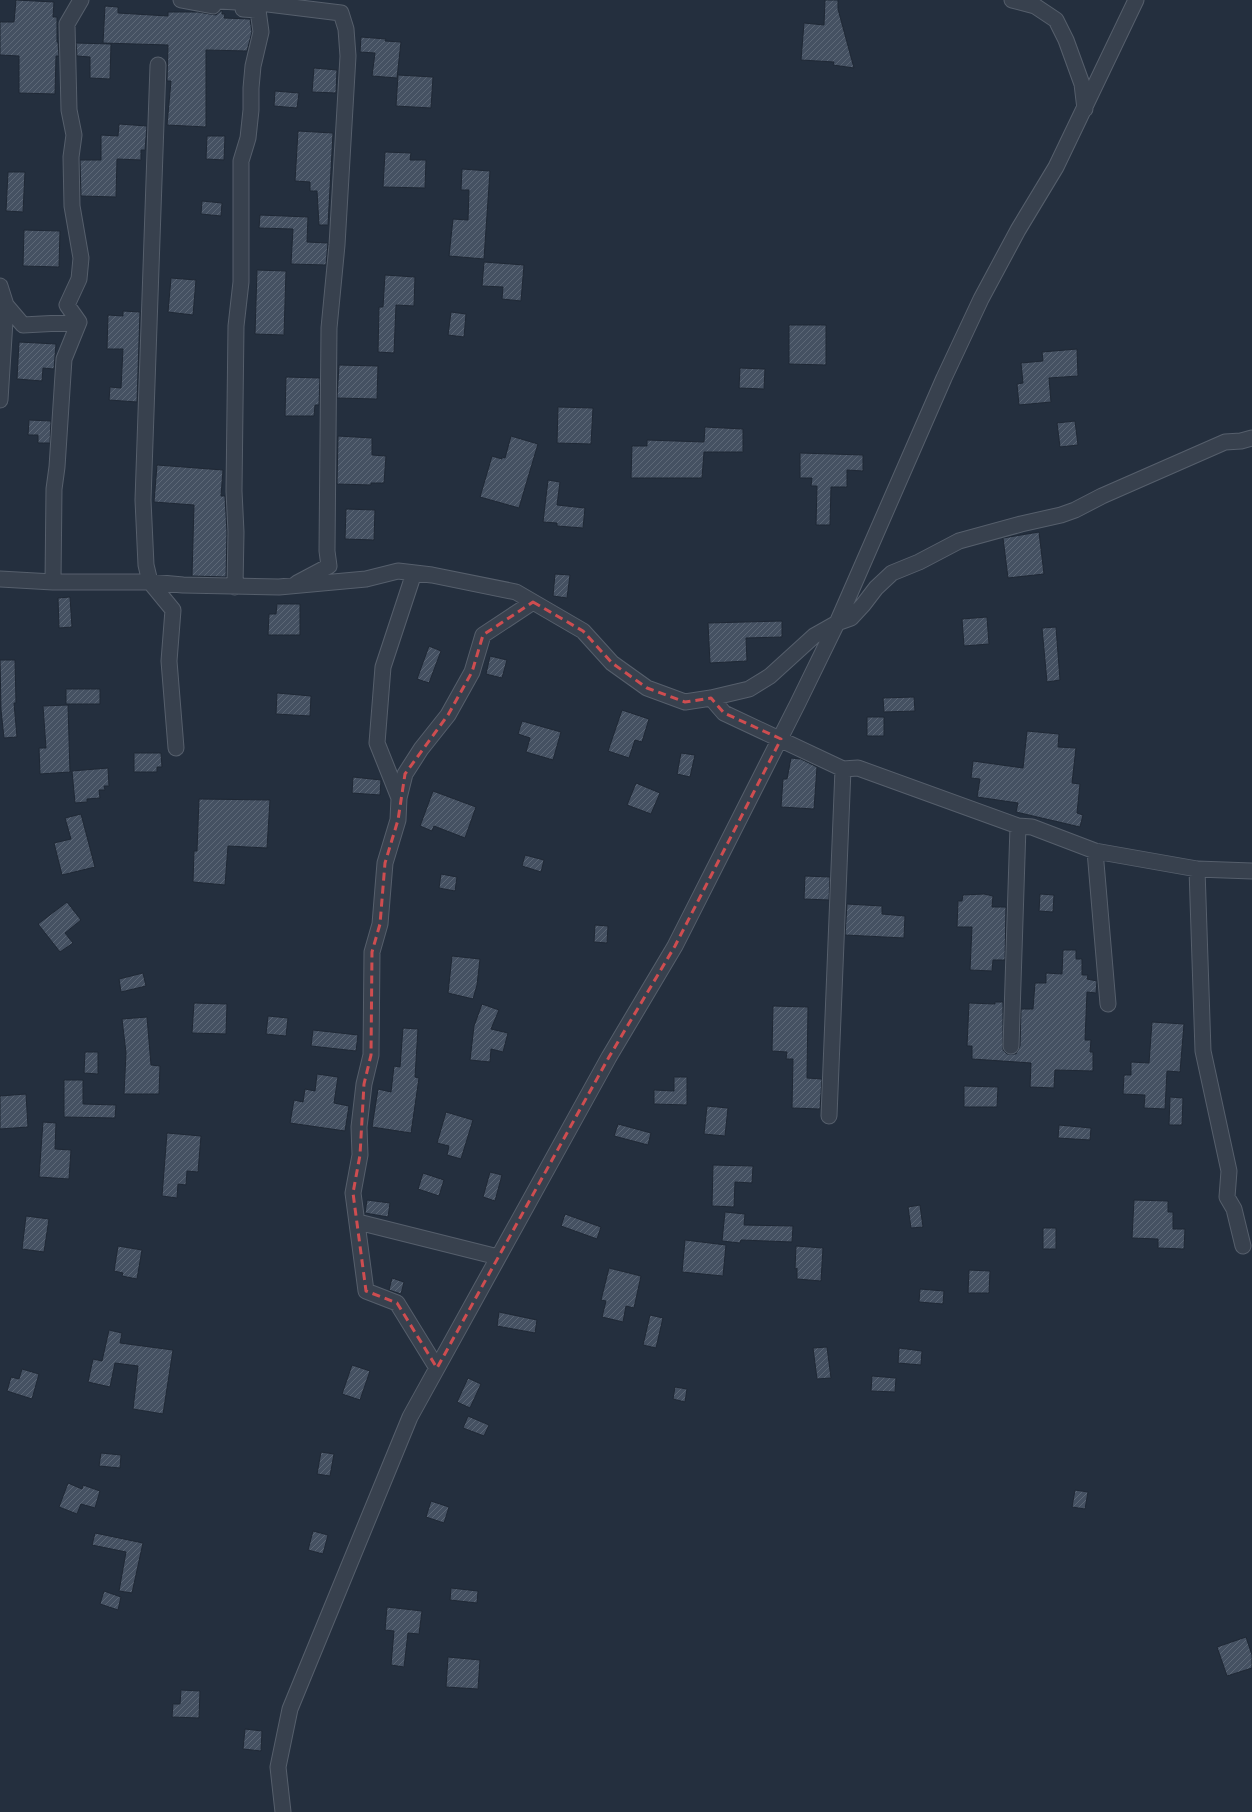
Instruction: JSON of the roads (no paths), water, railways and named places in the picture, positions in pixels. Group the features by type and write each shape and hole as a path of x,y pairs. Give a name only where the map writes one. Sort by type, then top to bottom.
{"street":[{"path":"79,322 67,304 79,279 81,258 72,206 71,157 74,134 69,110 67,24 81,0"},
{"path":"181,0 209,6 258,10 261,32 253,66 251,88 252,110 248,138 241,161 241,282 236,326 234,491 236,532 235,587"},
{"path":"204,0 268,2 340,13 346,29 348,56 337,245 329,328 327,551 329,566 291,586"},
{"path":"1012,0 1035,6 1056,20 1066,40 1082,84 1085,109"},
{"path":"283,1812 278,1767 290,1709 410,1417 609,1057 675,946 781,738 837,623 944,378 981,299 1018,230 1056,167 1136,0"},
{"path":"262,60 268,2"},
{"path":"158,65 143,500 146,565 150,582 173,610 169,661 176,748"},
{"path":"0,286 6,305 0,400"},
{"path":"6,305 23,325 79,322"},
{"path":"53,582 54,489 57,467 64,359 79,322"},
{"path":"0,578 53,582 150,582 184,586 235,587 291,586 366,579 398,571 454,579 516,592 583,631 612,663 647,688 685,702 711,698 749,689 770,676 814,636 837,623 851,618 864,605 876,588 892,573 919,562 959,541 1061,515 1225,442 1241,441 1252,438"},
{"path":"399,798 377,743 383,667 414,573"},
{"path":"437,1368 397,1303 366,1291 353,1193 360,1155 359,1127 364,1084 371,1055 372,952 380,924 385,863 398,820 399,798 405,774 421,749 448,715 472,672 483,635 533,602"},
{"path":"711,698 724,713 781,738 842,769 858,768 1018,826 1032,827 1095,851 1197,869 1252,871"},
{"path":"829,1116 842,769"},
{"path":"1011,1046 1018,826"},
{"path":"1095,851 1108,1004"},
{"path":"1197,869 1202,1051 1229,1171 1227,1197 1234,1209 1243,1246"},
{"path":"358,1222 498,1258"}]}
